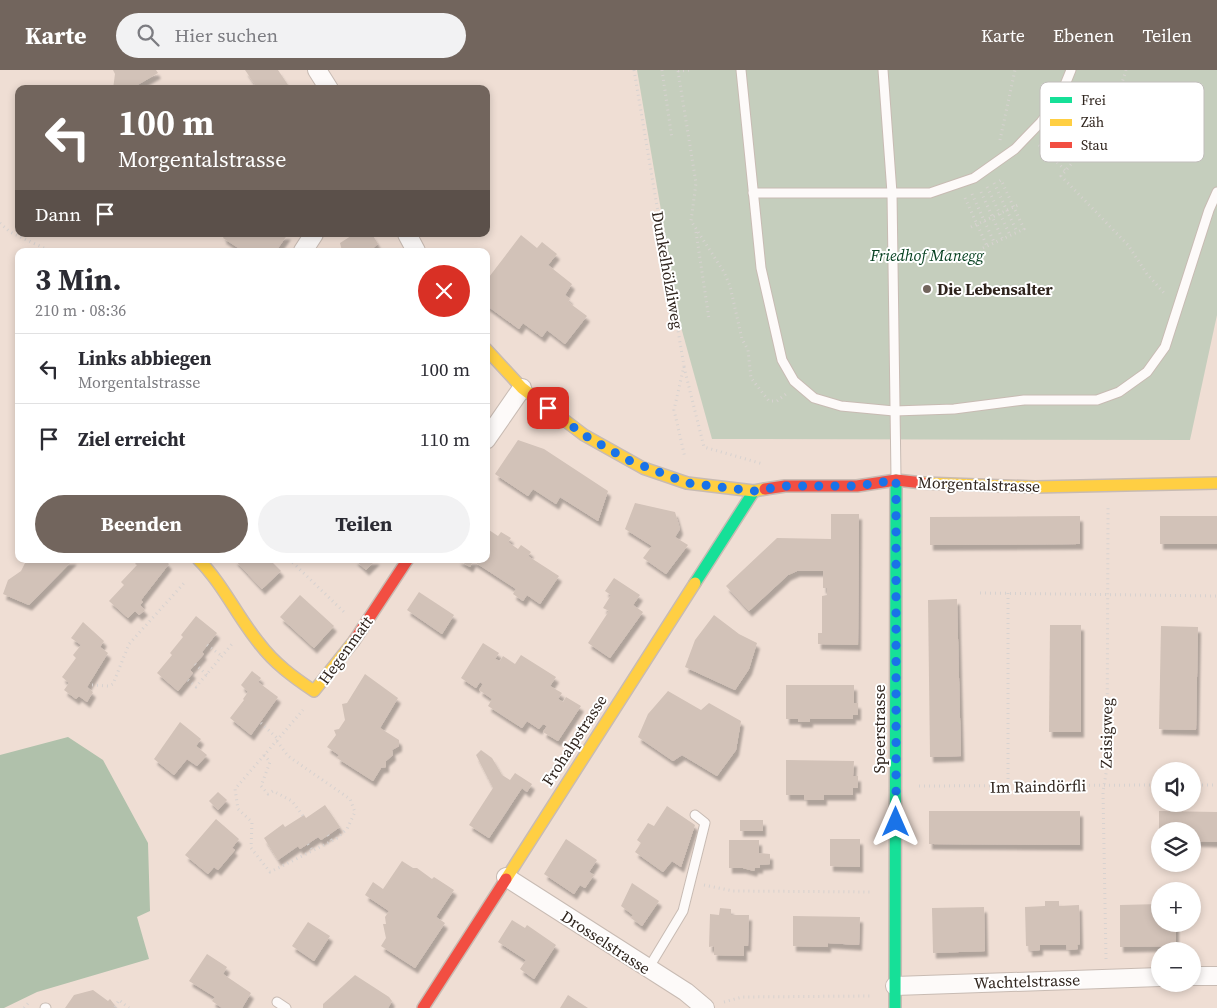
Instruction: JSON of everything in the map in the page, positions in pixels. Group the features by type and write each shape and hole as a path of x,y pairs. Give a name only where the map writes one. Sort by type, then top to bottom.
{"street":[{"path":"317,70 326,85"},
{"path":"305,248 312,237"},
{"name":"Morgentalstrasse","path":"490,352 522,388 584,435 643,468 687,483 754,491 785,486 857,486 896,480 932,484 1035,488 1217,483"},
{"path":"490,434 522,388"},
{"name":"Speerstrasse","path":"895,1008 896,480"},
{"name":"Frohalpstrasse","path":"423,1008 754,491"},
{"name":"Hegenmatt","path":"201,563 226,593 247,627 283,671 314,692 355,639 405,563"},
{"name":"Drosselstrasse","path":"506,878 648,969 711,1006"},
{"path":"1201,976 1217,976"},
{"name":"Wachtelstrasse","path":"895,986 1151,977"}],"lane":[{"path":"740,70 761,268 772,326 782,360 797,384 814,398 840,406 894,411 954,409 1024,400 1097,400 1119,392 1147,372 1165,347 1194,254 1217,192"},
{"path":"883,70 892,193 896,480"},
{"path":"1066,82 1071,70"},
{"path":"753,193 930,193 974,178 1002,158 1029,134 1040,121"},
{"path":"648,969 678,923 705,823 695,815"},
{"path":"277,1002 286,1008"}],"path":[{"name":"Dunkelhölzliweg","path":"634,70 684,366 674,410 687,468"},
{"path":"662,70 672,140"},
{"path":"692,70 678,70 696,183 690,221 724,272 730,286 742,339 748,350 751,378 769,401 777,401 797,384"},
{"path":"1002,158 1000,136 1012,96 1015,70"},
{"path":"1122,82 1126,70"},
{"path":"1029,134 1040,145"},
{"path":"1058,162 1066,170"},
{"path":"1073,162 1061,176 1128,245 1147,274 1178,309"},
{"path":"983,248 1024,229 1001,180 965,198 987,246"},
{"path":"994,183 1016,232"},
{"path":"987,186 1010,235"},
{"path":"980,189 1002,238"},
{"path":"972,194 994,242"},
{"path":"971,227 1018,205"},
{"path":"0,222 15,234"},
{"path":"696,229 709,319"},
{"path":"21,237 44,248"},
{"path":"684,366 704,447 771,466"},
{"name":"Zeisigweg","path":"1107,968 1104,784 1107,767 1108,502"},
{"path":"293,563 350,618"},
{"path":"92,685 109,686 113,684 129,644 189,577"},
{"path":"980,593 1217,596"},
{"path":"1008,593 1008,787"},
{"path":"188,680 196,687 247,627"},
{"path":"207,645 222,656"},
{"path":"195,664 207,674"},
{"path":"261,723 278,740 288,756 350,799 356,812 347,829 332,841 270,872 251,848 252,822 238,809 234,789 278,740 306,705"},
{"path":"264,755 270,762 269,770 263,777 261,786 264,792 268,794 273,791 292,801 303,816"},
{"name":"Im Raindörfli","path":"916,786 1151,785"},
{"path":"1201,785 1217,785"},
{"path":"328,835 332,841"},
{"path":"308,844 312,851"},
{"path":"690,882 733,891 875,892"},
{"path":"711,1006 742,997 875,996"},
{"path":"115,1007 119,1000 130,1008"}],"green space":[{"name":"Friedhof Manegg","path":"637,70 1217,70 1217,315 1190,440 712,439 681,327"},
{"path":"68,737 103,760 148,843 150,911 137,917 149,959 37,992 4,1008 0,1008 0,755"}],"building":[{"path":"113,70 156,70 158,73 137,85 114,85 115,74"},
{"path":"245,70 278,70 288,85 255,85"},
{"path":"521,235 537,248 542,242 557,254 548,265 572,284 565,295 570,299 568,302 587,316 565,344 547,330 542,337 523,323 519,329 490,308 490,276"},
{"path":"286,237 278,248 238,248 223,238"},
{"path":"349,237 374,237 378,244 373,248 341,248 340,243"},
{"path":"518,440 544,449 608,491 598,521 560,497 556,504 533,489 528,496 495,474"},
{"path":"635,503 675,512 680,529 675,537 688,545 666,574 643,558 652,546 625,529"},
{"path":"831,514 859,514 858,645 818,644 818,633 822,633 822,596 827,595 827,588 823,588 823,571 797,571 788,575 749,611 726,586 777,538 831,539"},
{"path":"1080,516 1080,544 930,545 930,517"},
{"path":"1160,516 1217,516 1217,544 1160,544"},
{"path":"490,531 498,536 501,532 511,538 508,542 518,549 521,545 531,552 528,556 559,576 540,604 527,595 523,601 513,594 516,589 476,563 490,563"},
{"path":"25,563 70,563 29,605 3,594 8,580 21,571"},
{"path":"238,563 273,563 281,571 262,589"},
{"path":"358,563 373,563 366,570"},
{"path":"464,563 472,563 470,567"},
{"path":"135,564 169,564 141,600 143,602 140,605 145,610 139,615 135,611 128,618 109,601 124,585 121,582 137,565"},
{"path":"614,578 640,595 633,605 643,612 610,658 588,643 609,611 603,608 611,595 605,591"},
{"path":"419,592 454,615 442,634 407,610"},
{"path":"300,595 334,626 314,648 280,617"},
{"path":"957,599 961,756 930,757 928,600"},
{"path":"714,615 739,634 757,643 749,669 735,690 685,667 695,640"},
{"path":"196,616 217,633 202,652 204,654 190,670 193,673 178,691 157,673 172,655 170,653 183,637 181,635"},
{"path":"83,622 104,641 100,647 108,653 87,687 93,692 87,702 79,696 76,699 64,690 69,683 62,677 76,658 73,655 81,645 71,638"},
{"path":"1050,625 1081,625 1081,732 1049,732"},
{"path":"1161,626 1198,627 1196,730 1159,729"},
{"path":"483,643 499,653 495,659 500,661 503,656 515,664 521,655 556,677 550,686 562,693 558,699 563,702 566,697 581,706 558,741 543,732 547,726 543,724 539,729 527,721 522,728 488,706 492,699 479,690 483,684 480,682 476,688 461,678"},
{"path":"252,671 261,678 258,682 278,697 251,735 230,718 248,692 241,685"},
{"path":"365,674 398,698 380,728 399,740 399,746 392,750 393,755 386,761 386,767 381,768 373,781 337,758 339,755 327,747 336,735 334,730 339,729 345,720 342,704 347,703"},
{"path":"786,685 854,685 854,703 858,703 858,715 853,715 853,719 810,719 810,722 786,719"},
{"path":"668,691 701,710 709,703 741,721 736,750 717,776 682,755 673,761 638,737 648,714"},
{"path":"180,722 201,739 196,746 207,755 197,766 187,759 174,775 154,759"},
{"path":"481,750 492,758 502,775 510,780 515,773 532,784 527,792 522,788 489,838 469,825 493,788 476,755"},
{"path":"786,760 854,761 853,776 858,776 858,788 853,788 853,795 824,795 824,800 804,800 804,795 786,795"},
{"path":"218,792 227,800 218,810 209,801"},
{"path":"325,805 340,827 321,840 318,837 300,849 298,846 278,860 264,838 283,824 285,827 304,815 306,818"},
{"path":"667,806 695,825 681,867 672,861 663,872 635,852 641,843 637,840 648,823 654,826"},
{"path":"929,811 1080,811 1080,845 929,844"},
{"path":"1159,812 1217,812 1217,842 1201,841 1201,822 1159,822"},
{"path":"216,819 239,839 232,848 235,850 218,870 214,867 208,874 185,855"},
{"path":"740,820 763,820 763,831 740,831"},
{"path":"566,839 597,860 589,872 594,875 585,888 580,885 574,894 544,874"},
{"path":"830,839 860,839 860,867 830,866"},
{"path":"729,840 759,840 759,853 770,854 770,864 760,865 760,868 755,868 754,871 743,868 729,868"},
{"path":"402,861 413,868 417,868 432,879 434,877 454,890 436,917 445,923 415,968 381,946 386,938 383,924 386,924 385,917 389,911 365,895 373,882 383,889"},
{"path":"632,883 659,901 642,926 631,918 633,915 621,906"},
{"path":"1045,901 1059,901 1059,906 1079,905 1080,944 1077,945 1078,949 1067,950 1066,945 1040,945 1040,950 1029,951 1029,946 1026,946 1025,907 1045,906"},
{"path":"1151,904 1151,932 1176,932 1176,942 1151,942 1151,946 1120,947 1120,905"},
{"path":"984,907 985,951 933,953 932,908"},
{"path":"720,908 731,909 731,915 749,915 748,946 744,946 744,956 714,955 714,946 709,947 710,914 719,915"},
{"path":"793,916 860,917 859,945 828,943 828,947 793,946"},
{"path":"512,920 525,928 527,925 556,945 534,979 520,969 526,960 498,942"},
{"path":"308,922 330,936 314,961 292,946"},
{"path":"207,954 227,967 223,974 251,993 242,1008 222,1008 212,1001 215,997 189,981"},
{"path":"355,975 389,997 392,1001 388,1008 323,1008 323,1004"},
{"path":"93,990 108,1001 110,999 117,1008 65,1008 74,995"},
{"path":"568,995 588,1008 560,1008"}],"traffic: fast":[{"path":"895,1008 896,480"},
{"path":"695,583 754,491"}],"traffic: slow":[{"path":"490,353 522,388 584,435 643,468 687,483 754,491 765,489"},
{"path":"923,483 1035,487 1217,483"},
{"path":"202,563 215,579 251,633 271,657 314,691 354,641"},
{"path":"506,879 695,583"}],"traffic: jam":[{"path":"765,489 785,486 857,486 896,480 923,483"},
{"path":"354,641 405,563"},
{"path":"423,1008 506,879"}],"place":[{"name":"Die Lebensalter","path":"927,289"}],"route":[{"path":"548,408 584,435 628,460 643,468 687,483 754,491 785,486 857,486 896,480 896,822"}]}
